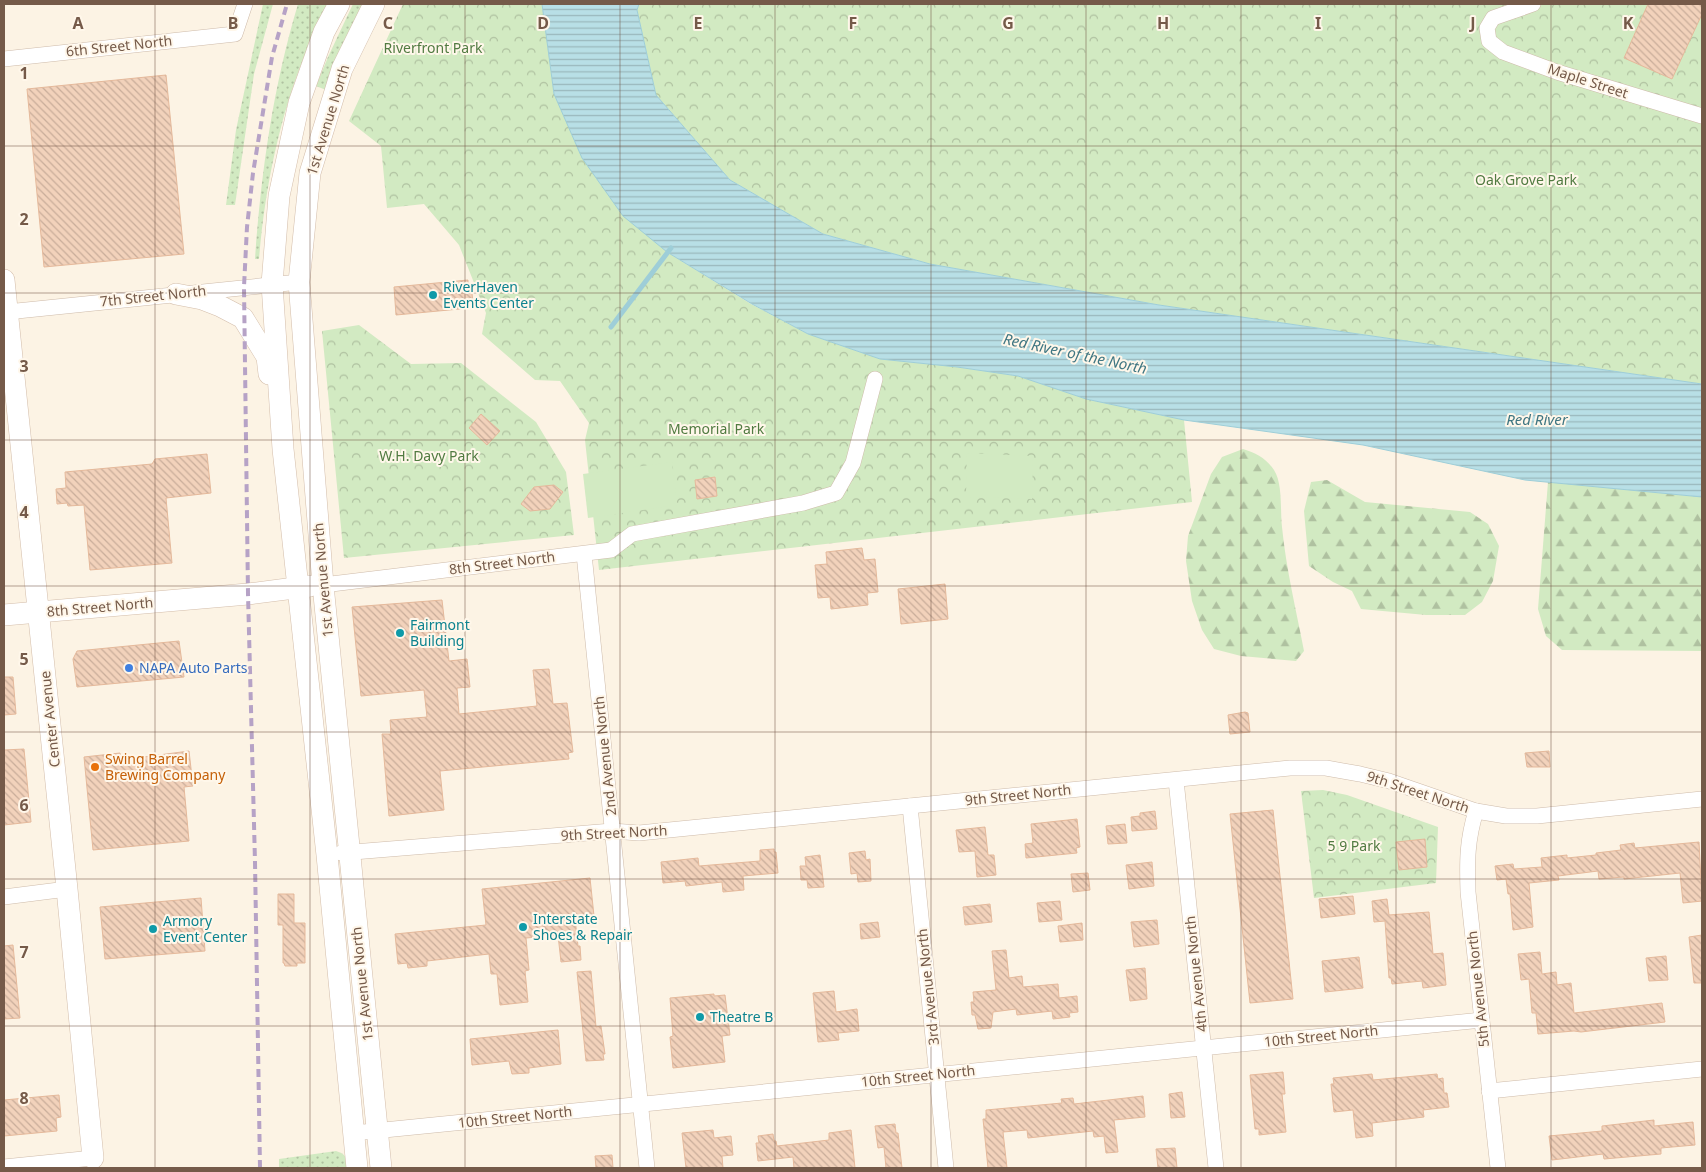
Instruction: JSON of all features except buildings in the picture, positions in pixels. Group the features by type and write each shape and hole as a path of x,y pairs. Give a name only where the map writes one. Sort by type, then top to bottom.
{"main road":[{"name":"1st Avenue North","path":"339,4 324,32 299,103 279,196 272,284 283,449 358,1168"},
{"name":"1st Avenue North","path":"374,4 342,69 310,173 299,282 322,585 381,1168"},
{"name":"Center Avenue","path":"4,280 93,1158"},
{"path":"176,294 202,299 243,318 266,357 283,449"},
{"name":"8th Street North","path":"4,615 248,594 322,585"}],"street":[{"name":"6th Street North","path":"4,59 235,34 245,4"},
{"name":"Maple Street","path":"1533,4 1492,18 1487,28 1489,41 1503,52 1558,72 1702,116"},
{"name":"7th Street North","path":"7,312 299,282"},
{"name":"8th Street North","path":"322,585 611,550 632,534 803,503 836,493 854,463 875,378"},
{"name":"2nd Avenue North","path":"584,554 647,1168"},
{"name":"9th Street North","path":"326,855 612,831 639,833 1287,768 1326,768 1389,781 1476,811 1506,816 1537,816 1702,799"},
{"name":"4th Avenue North","path":"1176,780 1216,1168"},
{"name":"3rd Avenue North","path":"910,806 946,1168"},
{"name":"5th Avenue North","path":"1476,811 1469,835 1468,892 1498,1168"},
{"path":"4,896 67,890"},
{"name":"10th Street North","path":"354,1133 1482,1020"},
{"path":"1489,1091 1702,1069"},
{"path":"4,1168 93,1158"}],"green space":[{"path":"263,4 273,4 254,74 235,205 226,205 236,130"},
{"path":"298,4 329,4 308,46 288,102 269,180 259,259 255,259 269,130 289,35"},
{"path":"353,4 364,4 326,90 316,86"},
{"name":"Memorial Park","path":"403,4 542,4 554,94 667,252 751,304 808,334 880,359 1018,376 1086,399 1184,420 1192,502 599,570 585,440 589,423 560,381 535,380 482,334 486,313 459,245 424,204 387,208 381,146 349,121"},
{"name":"Oak Grove Park","path":"639,4 1702,4 1702,384 1159,305 930,264 823,234 730,180 656,95 637,10"},
{"name":"W.H. Davy Park","path":"359,325 411,364 461,363 536,422 566,472 574,535 344,558 322,331"},
{"path":"1243,449 1256,454 1268,462 1279,482 1286,558 1304,651 1296,661 1241,656 1214,649 1202,630 1192,601 1186,561 1188,536 1211,474 1222,457"},
{"path":"967,453 1033,456 1032,499 966,497"},
{"path":"672,462 677,505 588,518 583,474"},
{"path":"1327,480 1365,502 1470,512 1488,524 1499,546 1493,581 1482,602 1465,615 1426,615 1361,609 1352,591 1333,582 1309,566 1304,511 1311,482"},
{"path":"1548,482 1702,497 1702,651 1562,650 1546,636 1538,609"},
{"name":"5 9 Park","path":"1323,790 1347,795 1438,827 1436,883 1314,898 1301,791"},
{"path":"336,1151 345,1157 348,1168 279,1168 279,1159"}],"water":[{"name":"Red River","path":"542,4 639,4 637,10 656,95 730,180 823,234 930,264 1159,305 1702,384 1702,497 1525,480 1363,445 1184,420 1086,399 1018,376 880,359 808,334 752,304 667,252 623,216 582,158 554,94"}],"waterway":[{"path":"611,327 671,248"}],"railway":[{"path":"260,1168 248,594 244,287 247,227 253,173 272,57 287,4"}],"place":[{"name":"RiverHaven Events Center","path":"433,295"},
{"name":"Fairmont Building","path":"400,633"},
{"name":"NAPA Auto Parts","path":"129,668"},
{"name":"Swing Barrel Brewing Company","path":"95,767"},
{"name":"Interstate Shoes & Repair","path":"523,927"},
{"name":"Armory Event Center","path":"153,929"},
{"name":"Theatre B","path":"700,1017"}],"park label":[{"name":"Riverfront Park","path":"433,48"}],"water label":[{"name":"Red River of the North","path":"1075,354"}]}
